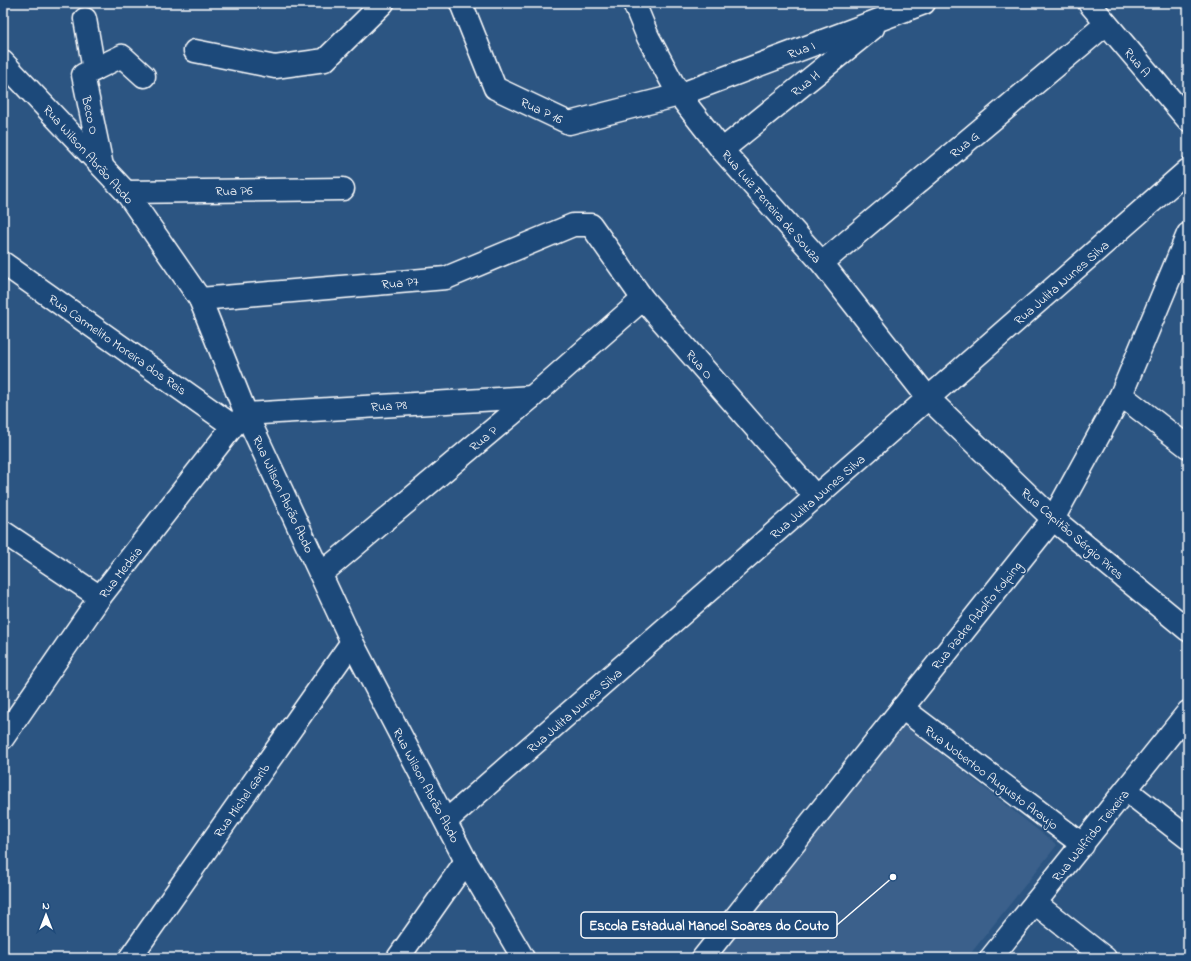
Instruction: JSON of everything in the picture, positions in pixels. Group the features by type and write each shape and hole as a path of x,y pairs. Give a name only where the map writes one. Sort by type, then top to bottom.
{"street":[{"path":"195,50 275,68 325,60 383,3"},
{"name":"Rua P 16","path":"461,3 495,88 569,123 679,96"},
{"name":"Rua Luiz Ferreira de Souza","path":"634,3 648,37 679,96 722,150 822,263 928,398"},
{"name":"Rua I","path":"679,96 924,3"},
{"name":"Rua A","path":"1089,3 1188,120"},
{"name":"Rua H","path":"722,150 888,16"},
{"path":"85,19 94,70"},
{"name":"Rua G","path":"822,263 1106,24"},
{"name":"Beco O","path":"102,166 83,75 122,56 144,76"},
{"name":"Rua Wilson Abrão Abdo","path":"3,62 126,192 200,299 239,420 321,574 352,642 466,861 523,958"},
{"name":"Rua Julita Nunes Silva","path":"446,821 1188,170"},
{"name":"Rua P6","path":"126,192 342,189"},
{"name":"Rua P7","path":"200,299 446,278 573,226 590,225"},
{"name":"Rua O","path":"590,225 643,300 816,497"},
{"name":"Rua Padre Adolfo Kolping","path":"702,958 1053,519 1121,394 1183,261 1188,234"},
{"name":"Rua Carmelito Moreira dos Reis","path":"3,263 239,420"},
{"name":"Rua P","path":"321,574 532,397 643,300"},
{"path":"1121,394 1188,447"},
{"name":"Rua P8","path":"239,420 532,397"},
{"name":"Rua Capitão Sérgio Pires","path":"928,398 1053,519 1188,630"},
{"name":"Rua Medeia","path":"3,738 100,598 239,420"},
{"path":"3,532 100,598"},
{"name":"Rua Michel Garib","path":"130,958 352,642"},
{"name":"Rua Nobertoo Augusto Araujo","path":"902,708 1083,845"},
{"name":"Rua Walfrido Teixeira","path":"991,958 1188,712"},
{"path":"1126,790 1188,838"},
{"path":"398,958 466,861"},
{"path":"1035,903 1105,958"}],"shaded area":[{"path":"904,725 1057,845 967,958 719,958"}],"place":[{"name":"Escola Estadual Manoel Soares do Couto","path":"893,877"}]}
